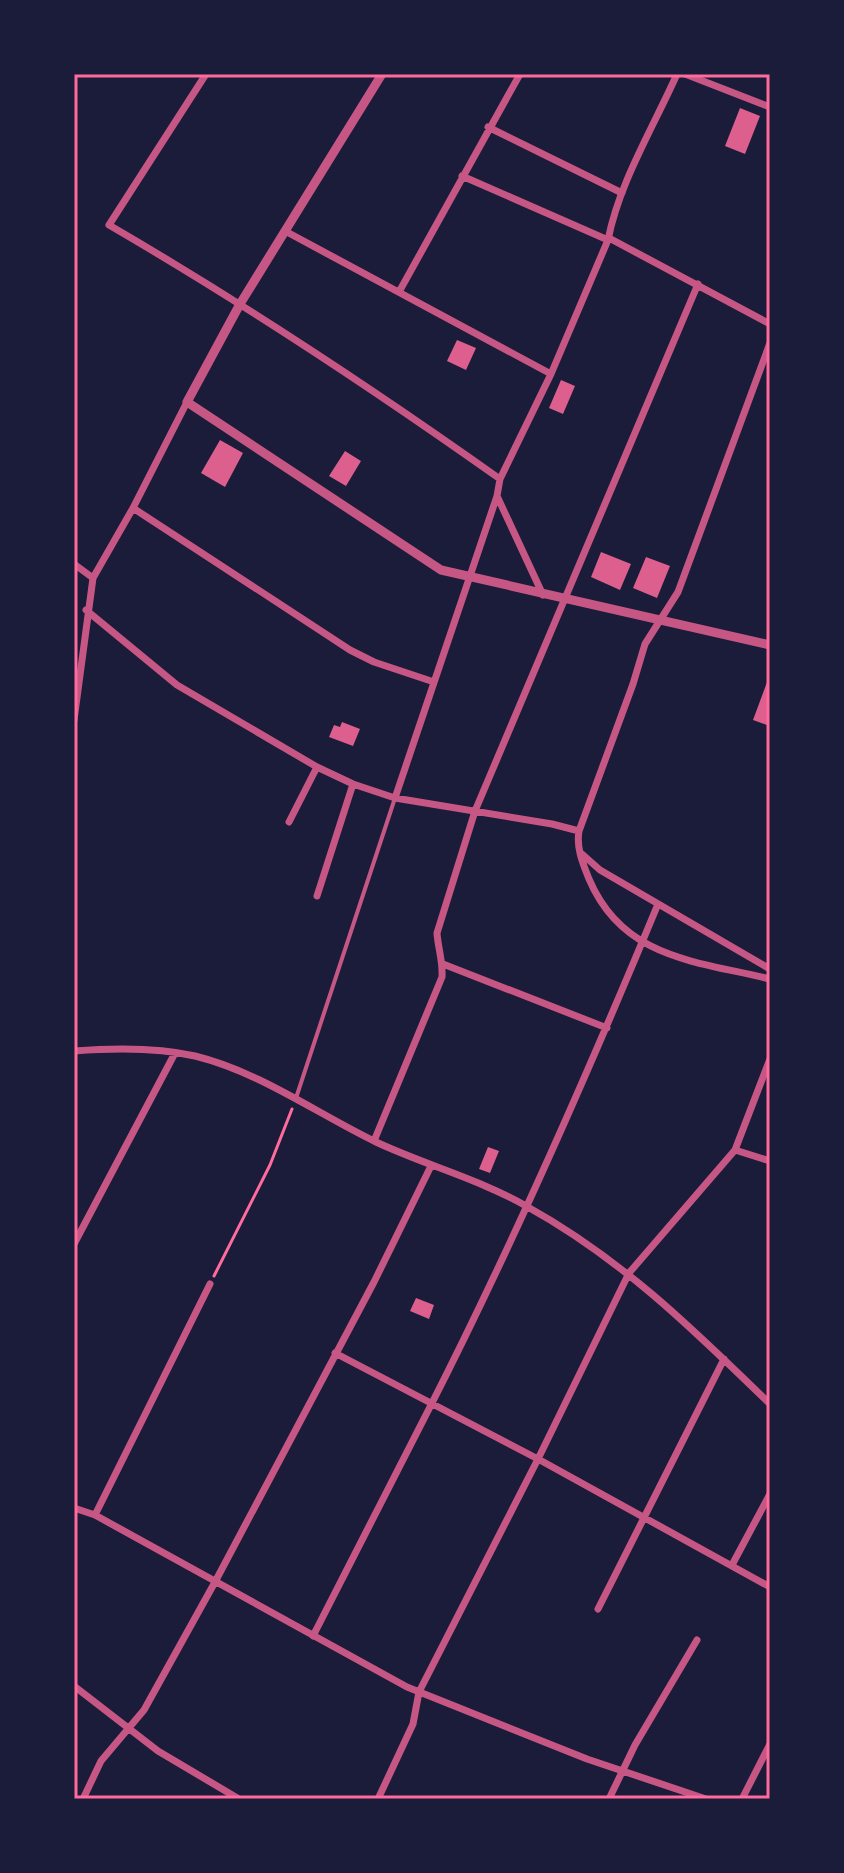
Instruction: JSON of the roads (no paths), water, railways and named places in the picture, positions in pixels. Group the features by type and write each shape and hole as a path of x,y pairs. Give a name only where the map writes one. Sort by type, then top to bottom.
{"street":[{"path":"206,74 109,225 240,304 394,404 500,479"},
{"path":"74,720 83,668 86,610 93,578 240,304 382,74"},
{"path":"399,292 520,74"},
{"path":"395,798 497,496 500,479 551,374 608,239 611,220 622,193 677,74"},
{"path":"685,74 770,107"},
{"path":"488,127 622,193"},
{"path":"462,176 608,239 770,324"},
{"path":"285,231 551,374"},
{"path":"374,1141 436,991 443,964 437,933 475,811 698,284"},
{"path":"770,343 678,592 645,644 579,831 580,852 602,905 621,927 642,943 684,958 770,979"},
{"path":"187,402 430,564 456,576 770,645"},
{"path":"497,496 543,595"},
{"path":"133,508 350,650 374,662 434,682"},
{"path":"74,564 93,578"},
{"path":"86,610 177,685 317,767 353,784 395,798 579,831"},
{"path":"289,822 317,767"},
{"path":"317,896 353,784"},
{"path":"580,852 600,870 770,969"},
{"path":"313,1636 432,1404 526,1206 607,1028 658,904"},
{"path":"443,964 607,1028"},
{"path":"74,1051 105,1049 175,1053 210,1060 296,1098 374,1141 496,1190 629,1273 770,1404"},
{"path":"74,1244 175,1053"},
{"path":"378,1799 413,1724 419,1692 629,1273 735,1150 770,1059"},
{"path":"735,1150 770,1161"},
{"path":"83,1799 101,1761 144,1710 215,1582 374,1282 431,1166"},
{"path":"95,1515 210,1284"},
{"path":"335,1353 538,1459 770,1587"},
{"path":"598,1609 724,1359"},
{"path":"732,1565 770,1494"},
{"path":"74,1508 95,1515 419,1692 622,1771 706,1799"},
{"path":"609,1799 697,1640"},
{"path":"74,1686 158,1751 239,1799"},
{"path":"742,1799 770,1744"}],"lane":[{"path":"296,1098 395,798"}]}
